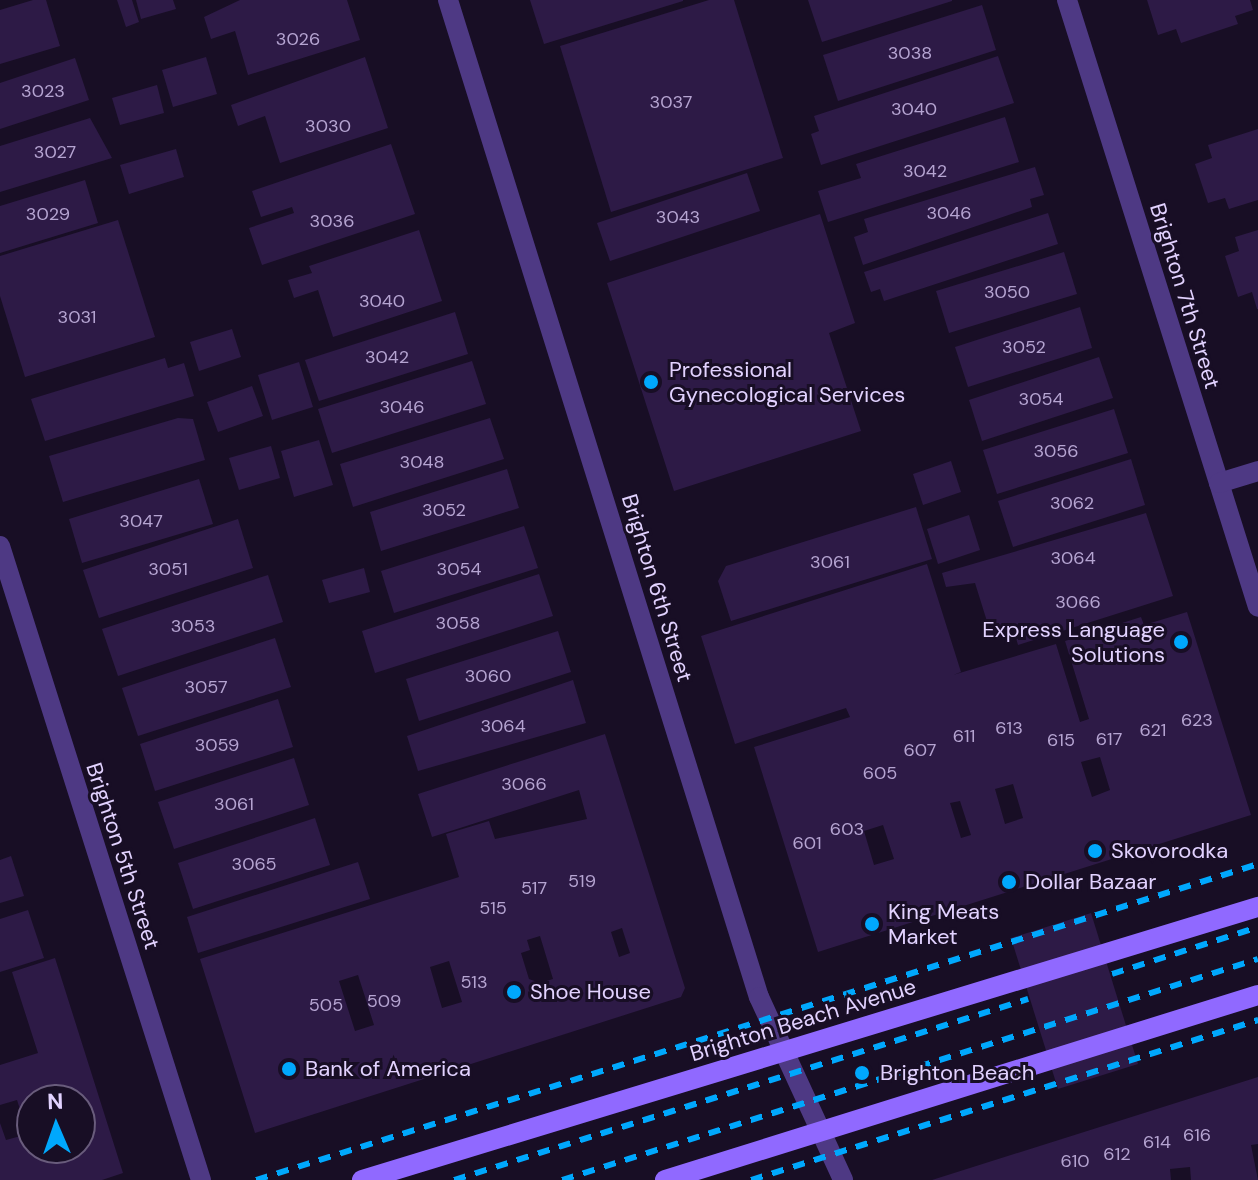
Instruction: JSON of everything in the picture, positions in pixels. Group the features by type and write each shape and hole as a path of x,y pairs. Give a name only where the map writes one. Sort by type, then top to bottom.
{"main road":[{"name":"Brighton Beach Avenue","path":"362,1180 1258,907"},
{"path":"665,1180 1258,995"}],"street":[{"name":"Brighton 6th Street","path":"448,0 759,997 787,1050 843,1180"},
{"name":"Brighton 7th Street","path":"1067,0 1258,607"},
{"path":"1219,483 1258,471"},
{"name":"Brighton 5th Street","path":"0,546 201,1180"}],"building":[{"path":"33,0 46,0 60,46 0,64 0,10"},
{"path":"117,0 132,0 139,22 126,27"},
{"path":"136,0 173,0 176,9 141,19"},
{"path":"240,0 347,0 360,40 248,75 235,31 211,39 204,17"},
{"path":"530,0 683,0 683,1 544,44"},
{"path":"709,0 734,0 783,158 611,212 560,46"},
{"path":"808,0 952,0 952,1 822,42"},
{"path":"1147,0 1250,0 1253,10 1235,16 1238,24 1181,43 1176,29 1158,35"},
{"path":"982,5 996,50 838,101 823,55"},
{"path":"998,56 1014,103 821,165 811,134 819,131 814,116"},
{"path":"206,57 217,94 173,107 162,70"},
{"path":"365,57 388,128 280,163 265,116 238,126 231,105"},
{"path":"75,58 89,100 0,129 0,83"},
{"path":"157,85 164,113 120,125 112,98"},
{"path":"1005,117 1019,162 828,222 818,191 861,178 856,164"},
{"path":"90,118 112,158 0,192 0,146"},
{"path":"1258,129 1258,200 1229,209 1225,198 1208,203 1195,164 1212,158 1208,145"},
{"path":"391,144 415,214 262,265 249,228 294,213 292,207 261,217 252,191"},
{"path":"176,149 184,177 129,194 120,165"},
{"path":"1035,167 1044,195 1030,199 1032,207 863,265 854,237 868,232 864,219"},
{"path":"747,173 760,211 610,261 597,223"},
{"path":"85,180 98,223 0,253 0,206"},
{"path":"1048,213 1058,244 884,301 880,289 871,292 864,272"},
{"path":"820,214 855,323 829,333 861,431 674,491 607,283"},
{"path":"118,220 155,337 25,377 0,296 0,256"},
{"path":"419,230 442,301 333,337 318,290 294,298 288,280 312,273 309,266"},
{"path":"1258,230 1257,309 1252,292 1238,297 1225,256 1239,251 1235,237"},
{"path":"1064,252 1077,294 949,333 936,291"},
{"path":"1080,307 1092,348 968,387 955,347"},
{"path":"455,312 468,354 319,401 305,360"},
{"path":"232,329 241,357 199,371 190,342"},
{"path":"1099,357 1113,398 982,441 969,400"},
{"path":"165,358 168,368 184,363 194,396 45,441 31,399"},
{"path":"472,361 486,404 332,453 318,409"},
{"path":"299,362 313,407 272,420 258,375"},
{"path":"252,386 263,416 218,432 207,402"},
{"path":"1114,409 1128,453 997,494 983,450"},
{"path":"178,418 193,419 205,460 63,502 49,456"},
{"path":"490,418 504,459 353,507 340,464"},
{"path":"319,440 333,485 294,497 281,451"},
{"path":"271,446 280,478 239,490 229,458"},
{"path":"1131,459 1145,505 1013,547 998,501"},
{"path":"951,461 961,492 923,505 913,474"},
{"path":"507,469 519,508 381,551 370,512"},
{"path":"199,479 213,524 82,563 69,519"},
{"path":"916,507 932,559 731,621 718,581 726,566"},
{"path":"1146,513 1173,596 1018,645 1012,624 990,631 975,583 946,587 942,573"},
{"path":"969,515 980,550 938,564 927,529"},
{"path":"238,519 253,568 99,618 83,570"},
{"path":"524,526 538,568 394,613 381,571"},
{"path":"927,564 961,672 953,675 1056,644 1080,722 1089,719 1065,641 1141,617 1144,625 1187,612 1251,815 818,952 754,747 850,717 846,708 735,744 701,636","holes":["1100,757 1110,790 1092,797 1081,762","1013,784 1023,818 1005,824 995,789","960,801 971,835 961,838 950,803","883,825 894,859 874,865 864,831"]},
{"path":"364,568 370,592 329,603 322,580"},
{"path":"539,574 553,616 375,673 362,631"},
{"path":"268,575 283,622 118,676 102,629"},
{"path":"558,631 571,672 419,721 406,679"},
{"path":"275,638 291,687 138,736 122,688"},
{"path":"573,680 586,723 418,771 407,736"},
{"path":"278,699 293,747 155,791 140,744"},
{"path":"605,734 685,988 681,997 255,1133 200,959 459,877 446,834 489,821 495,839 587,819 579,790 432,837 418,794","holes":["622,928 630,953 619,957 611,932","540,936 553,979 540,983 529,979 521,953 530,950 527,940","449,961 462,1002 442,1008 430,967","358,975 374,1025 355,1031 339,981"]},
{"path":"294,758 309,805 174,849 158,802"},
{"path":"315,818 330,865 193,909 178,863"},
{"path":"11,856 24,896 0,903 0,860"},
{"path":"358,862 370,899 198,953 187,917"},
{"path":"28,910 44,958 0,972 0,919"},
{"path":"1091,913 1138,1064 1058,1089 1011,938"},
{"path":"55,958 95,1084 16,1084 16,1100 0,1105 0,1065 38,1053 12,972"},
{"path":"1258,1077 1258,1144 1251,1145 1258,1180 1191,1180 1190,1167 1170,1169 1171,1180 932,1180"},
{"path":"96,1088 123,1173 102,1180 0,1180 0,1123 6,1140 16,1137 16,1164 96,1164"}],"railway":[{"path":"256,1180 1258,864"},
{"path":"1112,974 1258,927"},
{"path":"562,1180 1258,959"},
{"path":"454,1180 1028,999"},
{"path":"751,1180 1258,1020"}],"place":[{"name":"Professional Gynecological Services","path":"651,382"},
{"name":"Express Language Solutions","path":"1181,642"},
{"name":"Skovorodka","path":"1095,851"},
{"name":"Dollar Bazaar","path":"1009,882"},
{"name":"King Meats Market","path":"872,924"},
{"name":"Shoe House","path":"514,992"},
{"name":"Bank of America","path":"289,1069"},
{"name":"Brighton Beach","path":"862,1073"}]}
